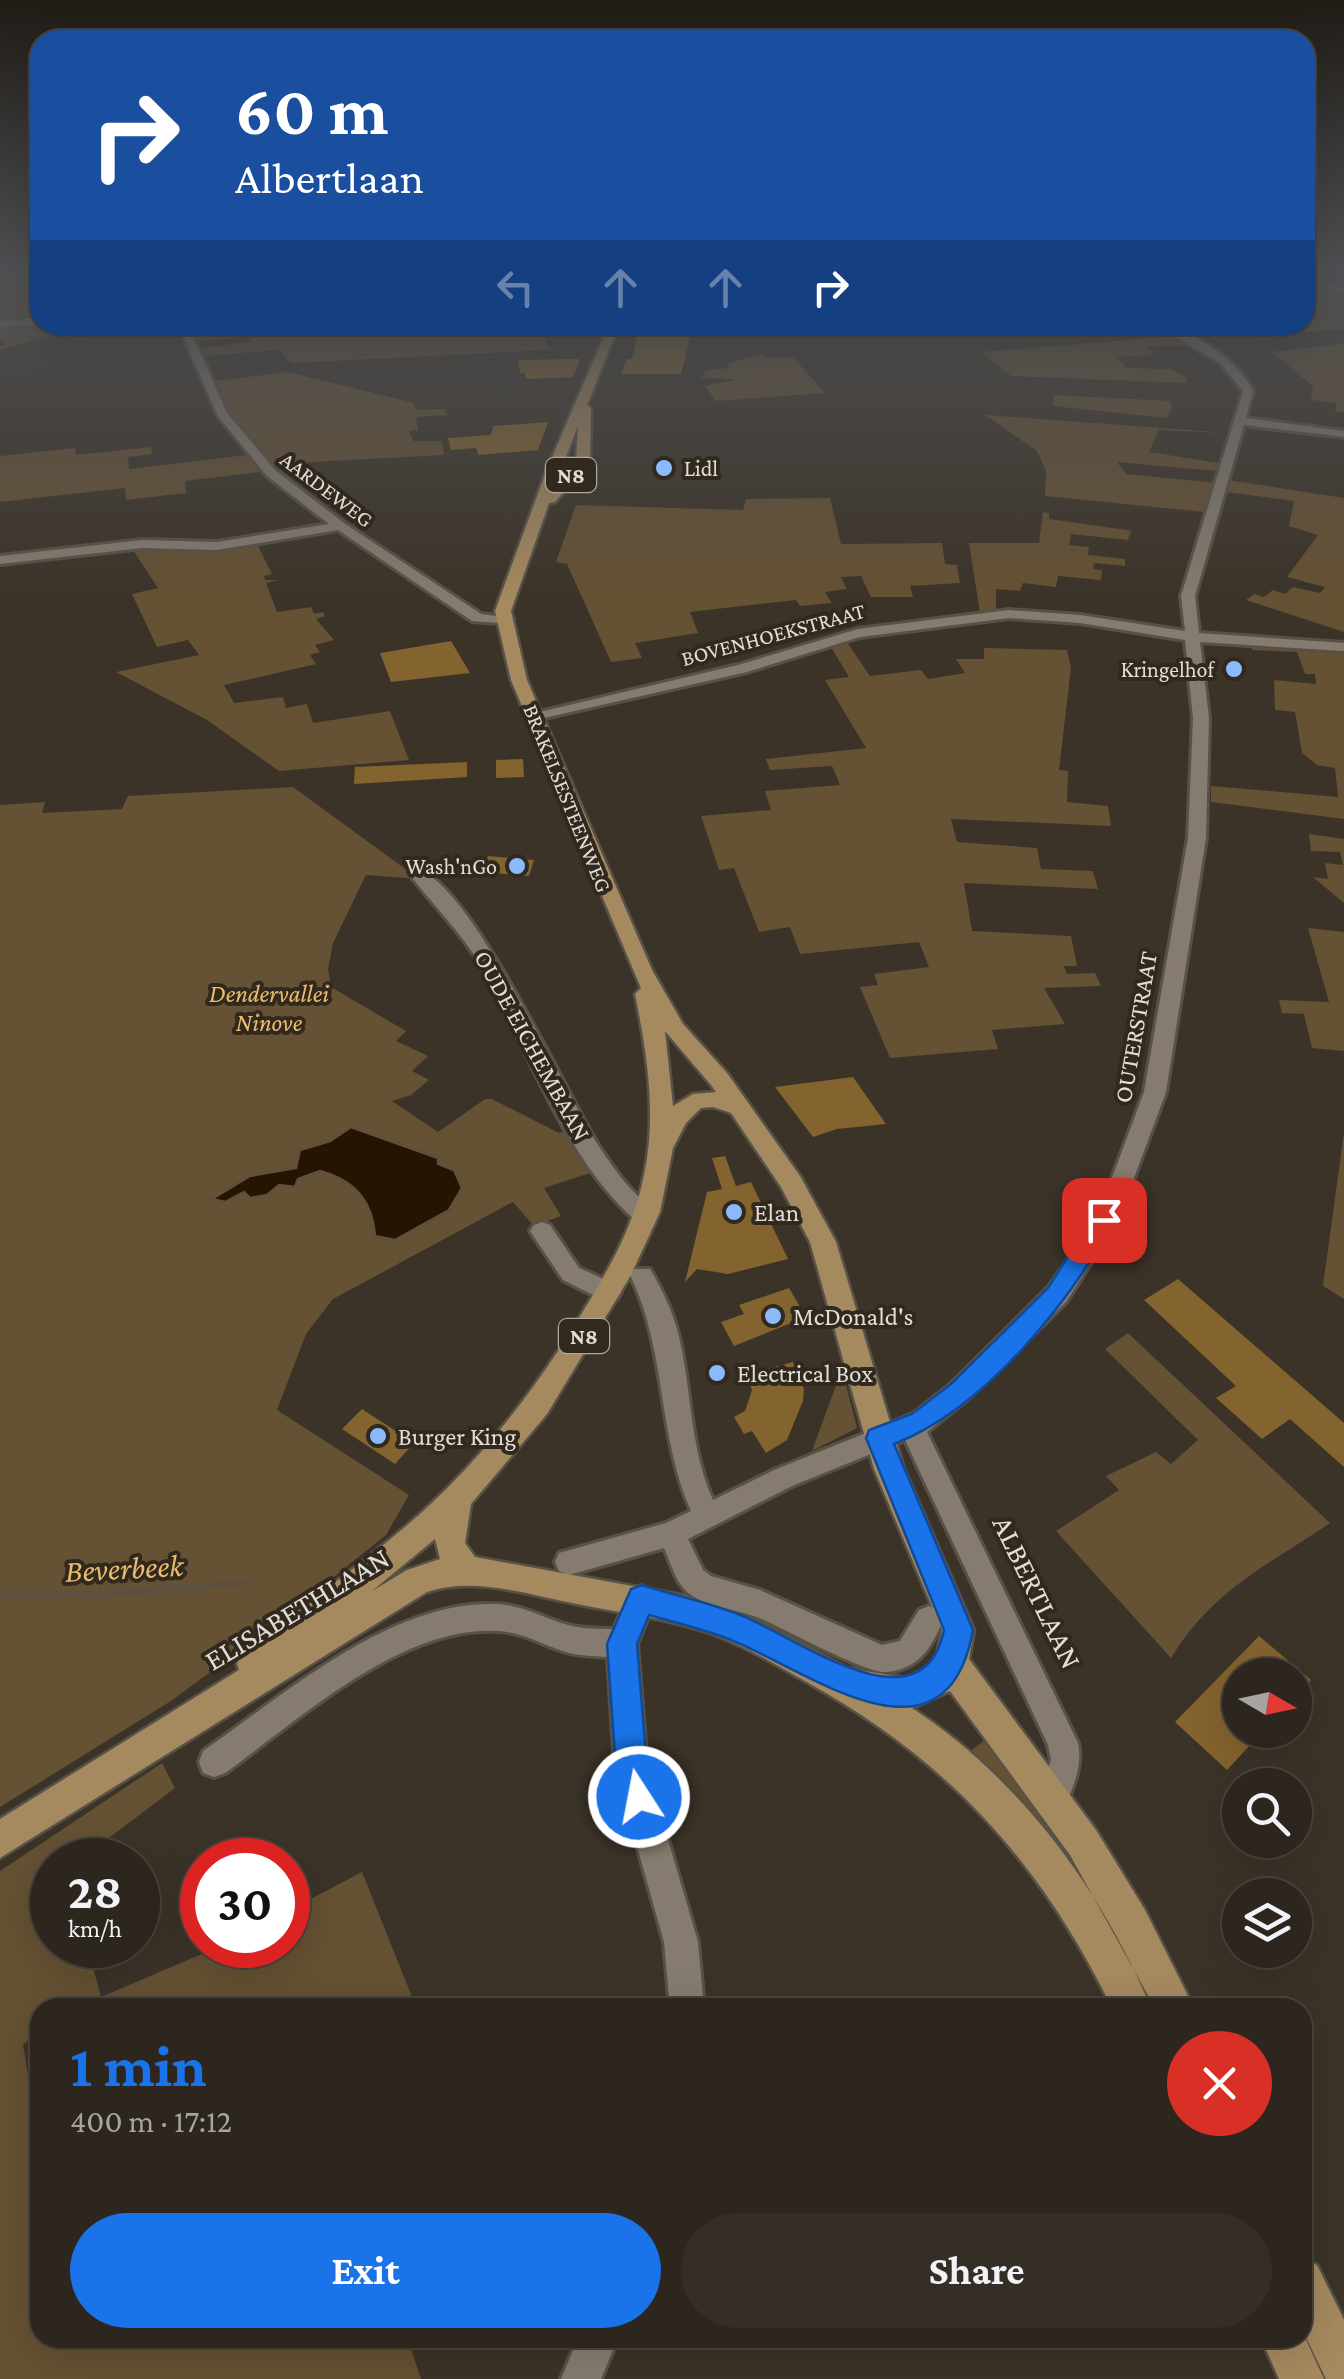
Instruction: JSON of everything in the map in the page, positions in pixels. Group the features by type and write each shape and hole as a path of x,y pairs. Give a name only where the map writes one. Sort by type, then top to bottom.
{"main road":[{"name":"BRAKELSESTEENWEG","path":"593,380 554,469 503,611 514,661 641,970 674,1028 740,1108 791,1182 822,1242 879,1438"},
{"name":"BRAKELSESTEENWEG","path":"508,622 524,561 545,508 585,456 583,414 596,380"},
{"path":"561,454 585,456"},
{"path":"554,469 568,465 577,470"},
{"name":"BRAKELSESTEENWEG","path":"641,970 661,1064 661,1149"},
{"path":"661,1149 680,1110 690,1103 712,1099 740,1108"},
{"name":"ELISABETHLAAN","path":"154,1740 406,1546 518,1429 562,1372 609,1292 646,1216 661,1149"},
{"name":"N8","path":"466,1570 642,1599 738,1628 848,1684 907,1694 939,1679 952,1660 958,1630 879,1438"},
{"path":"456,1495 449,1546 466,1570"},
{"name":"ELISABETHLAAN","path":"0,1840 154,1740 418,1580 466,1570"},
{"path":"952,1660 965,1688 1053,1798 1109,1878 1170,1998"},
{"path":"848,1684 981,1784 1040,1848 1076,1897 1127,1998"},
{"path":"1312,2301 1344,2368"},
{"path":"1288,2348 1302,2379"}],"street":[{"name":"AARDEWEG","path":"207,380 238,438 271,473 340,526 477,618 508,622"},
{"name":"OUTERSTRAAT","path":"879,1438 911,1426 960,1391 1057,1294 1090,1246 1138,1144 1155,1092 1197,838 1201,718 1188,607 1194,564 1248,392 1243,380"},
{"path":"1239,421 1344,434"},
{"path":"0,560 142,544 217,546 340,526"},
{"name":"BOVENHOEKSTRAAT","path":"531,706 603,697 742,669 858,632 967,618 1040,614 1193,637 1344,647"},
{"name":"OUDE EICHEMBAAN","path":"419,876 446,900 482,949 576,1126 615,1188 646,1216"},
{"path":"542,1231 571,1274 609,1292"},
{"path":"642,1275 656,1297 664,1327 690,1488 707,1517"},
{"name":"ALBERTLAAN","path":"911,1426 1063,1743 1066,1760 1053,1798"},
{"path":"569,1562 671,1534 782,1478 879,1438"},
{"path":"671,1534 693,1579 704,1587 750,1599 881,1660 910,1653 929,1620"},
{"path":"642,1599 622,1644 631,1768 681,1942 686,1998"},
{"path":"214,1762 370,1655 433,1628 487,1617 514,1618 564,1638 622,1644"},
{"path":"581,2379 594,2348"}],"green space":[{"path":"321,380 414,403 415,410 445,409 447,415 416,417 418,430 409,431 413,441 442,441 444,455 272,464 227,413 214,381"},
{"path":"734,380 813,380 825,393 716,401 705,386"},
{"path":"1113,380 1187,380 1188,383"},
{"path":"1306,380 1344,380 1344,412 1335,411 1337,403 1311,400 1313,386"},
{"path":"1054,395 1170,401 1172,408 1167,418 1053,406"},
{"path":"985,415 1228,433 1159,430 1149,452 1219,463 1217,471 1117,462 1126,474 1217,483 1204,512 1045,496 1046,471 1037,451"},
{"path":"151,447 152,454 128,457 129,469 247,455 260,472 185,481 186,493 126,500 125,488 0,502 0,456 75,448 76,455"},
{"path":"1228,480 1344,498 1344,632 1246,600 1254,594 1264,597 1273,590 1285,594 1293,587 1320,593 1325,587 1287,577 1318,535 1289,526 1294,501 1226,492"},
{"path":"830,498 841,544 942,543 945,564 957,565 960,583 910,586 913,597 871,597 861,576 841,577 847,589 825,592 832,603 800,606 796,600 690,612 698,633 635,643 642,658 611,662 567,564 556,562 576,505 743,510 746,499"},
{"path":"1043,512 1049,513 1049,519 1148,533 1131,531 1128,540 1071,534 1069,545 1089,547 1088,555 1125,559 1125,566 1094,563 1093,569 1102,570 1101,580 1058,576 1056,587 1023,583 1020,591 996,589 996,611 980,613 969,543 1039,543"},
{"path":"256,542 272,574 264,576 265,580 278,580 266,583 277,612 311,607 314,614 323,612 325,616 316,619 334,640 315,645 320,652 310,655 316,664 224,685 234,703 283,697 286,708 307,704 313,723 390,711 409,760 279,771 207,720 116,672 199,655 188,640 157,647 132,594 158,588 131,547"},
{"path":"847,642 870,676 921,670 928,679 965,673 956,659 984,659 984,648 1067,650 1071,668 1059,770 1068,771 1067,802 1108,806 1111,826 951,819 957,842 1037,848 1041,869 1093,871 1098,889 964,883 972,931 1071,936 1077,966 1064,966 1067,974 1095,973 1101,986 1044,988 1065,1024 992,1030 998,1049 890,1058 860,987 878,985 874,974 929,967 919,942 800,954 790,927 759,932 734,868 719,870 701,816 771,810 765,791 840,785 832,766 770,770 766,759 866,748 825,680 849,677 831,647"},
{"path":"1252,645 1344,650 1344,819 1211,802 1211,786 1338,797 1335,768 1317,765 1302,753 1295,712 1275,710 1274,680 1316,684 1315,674 1305,674 1297,652 1252,650"},
{"name":"Dendervallei Ninove","path":"293,787 419,879 366,875 333,943 328,969 331,987 406,1031 396,1041 428,1056 412,1071 429,1080 411,1095 392,1101 438,1132 485,1099 492,1099 559,1133 567,1130 593,1172 544,1188 561,1216 534,1226 513,1202 333,1299 306,1334 277,1410 409,1495 386,1535 171,1701 0,1807 0,805 45,802 42,813 122,809 128,796","holes":["351,1128 437,1158 449,1210 395,1240 375,1236 366,1202 352,1186 320,1171 213,1199 250,1176 296,1168 319,1143"]},
{"path":"1309,834 1344,839 1344,903 1313,877 1328,879 1325,863 1343,865 1340,852 1311,851"},
{"path":"1308,928 1344,932 1344,1051 1312,1048 1304,1014 1282,1013 1279,1000 1329,1002"},
{"path":"1344,1132 1344,1299 1323,1286"},
{"path":"1128,1333 1330,1523 1223,1597 1204,1614 1171,1658 1056,1531 1119,1490 1106,1476 1156,1452 1171,1464 1198,1440 1105,1349"},
{"path":"842,1369 857,1428 812,1451"},
{"path":"990,1736 1012,1761 1160,1998 1144,1998 963,1757"},
{"path":"162,1763 175,1788 109,1838 50,1838"},
{"path":"30,1851 30,1968 93,1968 101,1997 180,1963 180,1968 310,1968 310,1899 362,1872 412,1998 30,1998 30,2039 23,2044 30,2089 30,2348 410,2348 421,2379 0,2379 0,1871"}],"shaded area":[{"path":"351,1127 438,1158 438,1164 454,1170 462,1188 449,1210 395,1240 375,1236 370,1212 360,1194 343,1180 320,1171 298,1179 295,1187 279,1185 267,1195 250,1198 244,1192 225,1202 212,1199 250,1176 296,1168 300,1150 330,1141"}],"building":[{"path":"548,422 538,450 478,455 476,448 451,450 448,438 491,435 493,426"},
{"path":"451,641 470,673 391,682 380,653"},
{"path":"523,759 524,777 496,778 496,760"},
{"path":"467,762 467,777 354,784 355,767"},
{"name":"Wash'nGo","path":"488,856 534,860 529,876 482,872"},
{"path":"853,1077 886,1124 837,1129 813,1137 775,1087"},
{"name":"Elan","path":"725,1156 736,1186 751,1182 788,1259 728,1274 697,1269 685,1282 707,1192 722,1189 712,1158"},
{"path":"1178,1279 1344,1423 1344,1467 1290,1419 1262,1439 1216,1398 1236,1386 1144,1300"},
{"name":"McDonald's","path":"789,1288 806,1317 734,1346 721,1322 744,1314 739,1305"},
{"path":"793,1362 804,1389 803,1401 787,1440 766,1453 752,1431 744,1434 734,1417 745,1411 752,1390 746,1375"},
{"name":"Burger King","path":"362,1409 414,1443 395,1464 342,1429"},
{"path":"1259,1636 1285,1658 1238,1658"},
{"path":"1222,1674 1222,1748 1247,1748 1225,1768 1175,1722"}],"waterway":[{"name":"Beverbeek","path":"0,1594 97,1595 250,1582"}],"place":[{"name":"Lidl","path":"664,468"},
{"name":"Kringelhof","path":"1234,669"},
{"name":"Wash'nGo","path":"517,866"},
{"name":"Elan","path":"734,1212"},
{"name":"McDonald's","path":"773,1316"},
{"name":"Electrical Box","path":"717,1373"},
{"name":"Burger King","path":"378,1436"}],"route":[{"path":"639,1797 631,1768 622,1644 642,1599 738,1628 848,1684 907,1694 939,1679 958,1647 958,1630 879,1438 922,1422 960,1391 1057,1294 1104,1220"}]}
